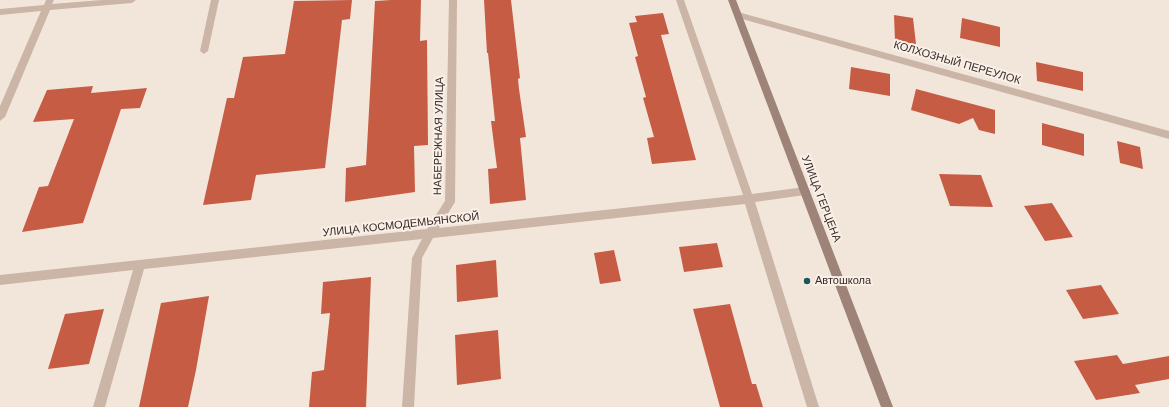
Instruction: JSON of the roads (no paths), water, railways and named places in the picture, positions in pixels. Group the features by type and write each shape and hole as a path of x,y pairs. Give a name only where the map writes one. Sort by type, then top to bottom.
{"main road":[{"name":"УЛИЦА ГЕРЦЕНА","path":"732,0 887,407"}],"street":[{"path":"0,12 49,4 132,0"},
{"path":"204,51 216,0"},
{"name":"НАБЕРЕЖНАЯ УЛИЦА","path":"408,407 417,258 430,233 450,202 453,0"},
{"path":"680,0 749,199 813,407"},
{"path":"0,117 49,4"},
{"name":"КОЛХОЗНЫЙ ПЕРЕУЛОК","path":"738,15 1169,134"},
{"name":"УЛИЦА КОСМОДЕМЬЯНСКОЙ","path":"0,280 749,199 804,191"},
{"path":"99,407 140,266"}],"place":[{"name":"Автошкола","path":"807,281"}]}
